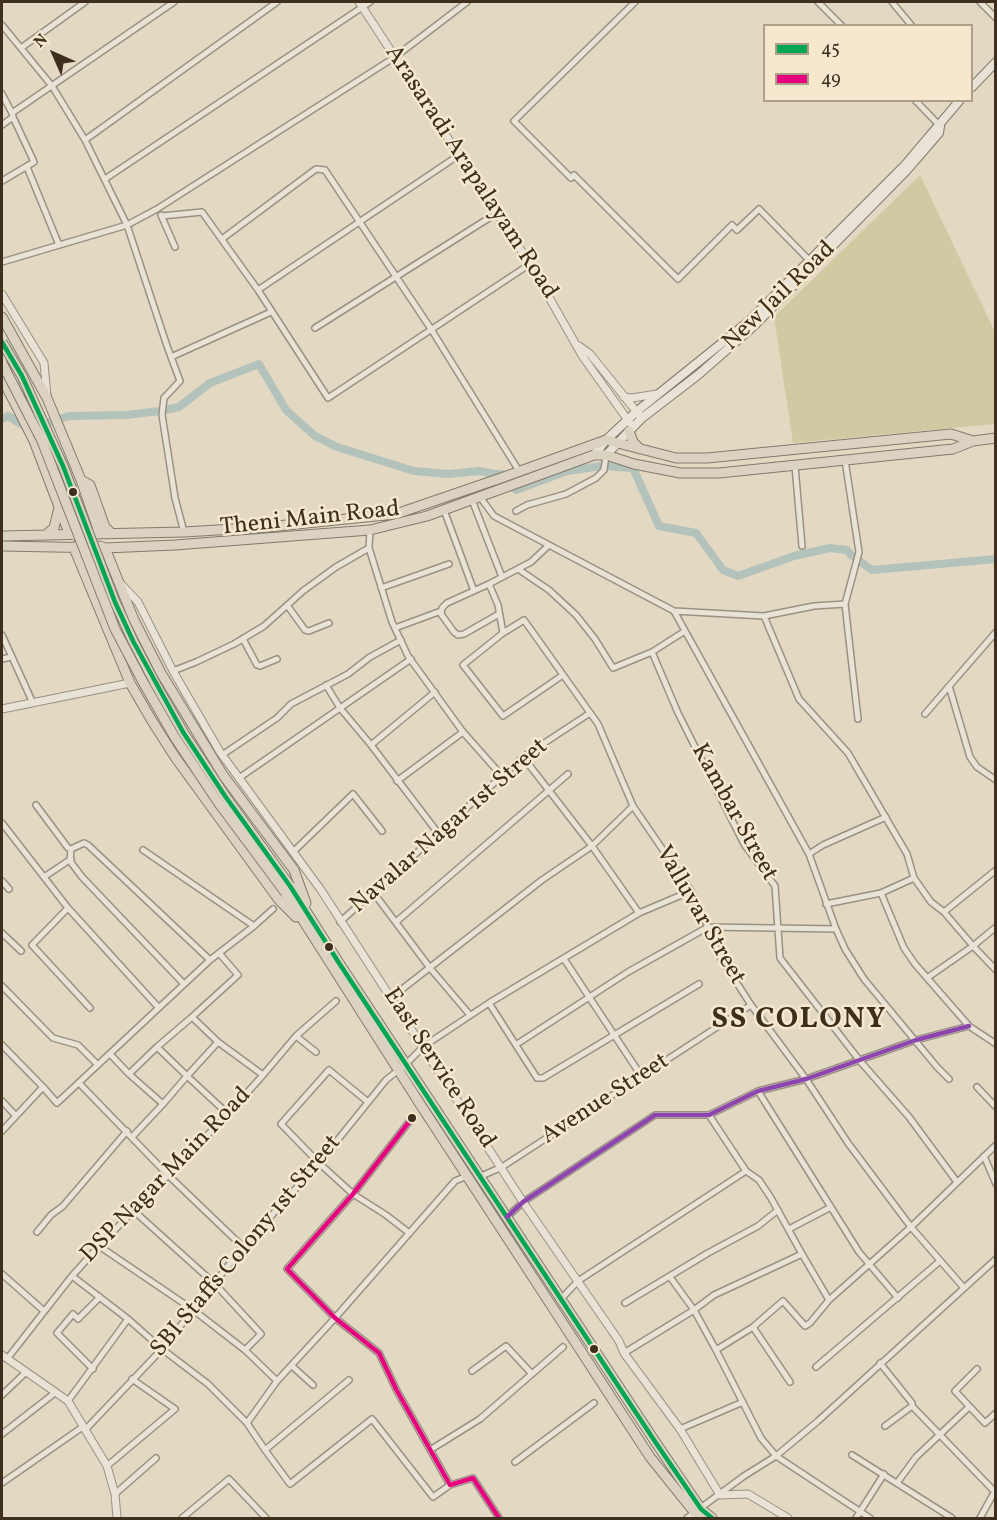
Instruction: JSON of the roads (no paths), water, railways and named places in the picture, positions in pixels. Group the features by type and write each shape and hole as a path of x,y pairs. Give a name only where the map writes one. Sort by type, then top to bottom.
{"main road":[{"path":"973,86 996,62"},
{"name":"New Jail Road","path":"594,454 636,412 748,322 905,165 958,102"},
{"name":"New Jail Road","path":"605,463 617,442 642,418 698,375 755,325 907,170 939,133 940,126"},
{"path":"2,317 49,403 81,480 99,532 74,548 130,683 152,721 206,800 279,900 308,929"},
{"path":"2,342 22,376 63,466 116,602 150,672 195,750 288,889 308,929 480,1177 561,1299 695,1515"},
{"path":"2,363 42,441 116,629 174,736 218,802 312,920 468,1176 650,1457 695,1515 712,1518"},
{"path":"2,378 34,441 69,533 105,548 134,620 161,673 223,775 294,870 312,920"},
{"path":"631,429 633,442 640,449"},
{"path":"606,440 676,458 951,434 973,441"},
{"path":"594,454 605,463 634,464 680,474 719,474 953,449 973,441 996,438"},
{"name":"Theni Main Road","path":"2,546 105,548 175,545 370,530 476,499 513,479 606,440"},
{"path":"774,451 776,468"},
{"name":"Theni Main Road","path":"2,536 48,533 184,532 267,527 396,514 501,478 513,479 594,454"},
{"path":"694,474 695,458"},
{"path":"81,480 90,485 105,527 110,532"},
{"path":"48,533 54,528 59,507"},
{"path":"112,569 117,557 126,547"},
{"path":"52,548 72,558 90,602 100,609"}],"street":[{"path":"21,48 85,2"},
{"path":"2,125 52,86 174,2"},
{"path":"85,140 277,2"},
{"path":"105,178 361,4 370,2"},
{"path":"2,262 127,225 157,209 395,57 467,2"},
{"path":"634,2 514,121 571,178 574,175 678,279 732,225 737,230 759,209 810,261"},
{"path":"818,2 840,24"},
{"path":"892,2 910,24"},
{"path":"980,2 996,18"},
{"name":"Arasaradi Arapalayam Road","path":"361,4 530,264 579,346 583,357 620,408 631,429"},
{"path":"2,26 52,86 85,140 127,225 180,381 164,398 162,415 175,498 184,532"},
{"path":"2,94 34,162 2,181"},
{"path":"917,102 940,126"},
{"path":"258,290 459,155"},
{"path":"27,167 59,246"},
{"path":"222,239 316,169 325,170 431,330 513,479"},
{"path":"157,209 175,247"},
{"path":"162,216 202,212 258,290 328,399 530,264"},
{"path":"315,328 396,279 497,213"},
{"path":"2,294 44,363 49,403"},
{"path":"171,357 271,312"},
{"name":"Arasaradi Arapalayam Road","path":"579,346 590,354 642,418"},
{"path":"2,388 10,394"},
{"path":"624,397 632,399 658,394"},
{"path":"617,429 621,420 620,408"},
{"path":"845,460 859,552 845,604 858,719"},
{"path":"516,510 566,494 596,478 605,463"},
{"path":"795,466 802,546"},
{"path":"476,499 494,516 674,611 764,616 814,606 845,604"},
{"path":"476,499 502,577"},
{"path":"444,510 474,591"},
{"path":"370,530 369,548 381,588 395,628 411,659 463,732 502,776"},
{"path":"395,628 441,611 447,603 531,562 548,546"},
{"path":"173,671 243,639 264,626 303,591 336,567 369,548"},
{"path":"381,588 449,564"},
{"path":"518,569 549,590 576,615 595,639 613,668 652,652 685,631"},
{"name":"East Service Road","path":"117,580 138,602 173,671 222,755 321,890 524,1202 619,1341 624,1353 680,1429 720,1494"},
{"path":"489,584 503,633 463,665 503,716 563,675"},
{"path":"287,606 306,630 309,631 329,623"},
{"path":"441,611 454,633 458,635 464,634 499,614"},
{"path":"674,611 769,778 809,854 826,904 845,949 864,979 949,1079"},
{"path":"764,616 799,699 848,753 907,854 914,878 931,902 944,912 996,970"},
{"name":"Valluvar Street","path":"503,633 524,620 598,724 633,806 691,891 719,955 848,1143 911,1227 964,1288"},
{"path":"925,714 996,632"},
{"path":"2,635 32,702"},
{"path":"243,639 257,665 260,666 277,659"},
{"path":"222,755 277,718 291,704 348,674 370,657 401,640"},
{"name":"Kambar Street","path":"652,652 678,713 744,844 775,886 780,958 860,1061 909,1117 957,1182"},
{"path":"2,659 11,657"},
{"path":"238,778 411,659"},
{"path":"2,709 130,683"},
{"path":"326,685 340,708 438,834"},
{"path":"949,686 970,757 977,767 996,780"},
{"path":"371,745 435,692"},
{"name":"Navalar Nagar 1st Street","path":"340,922 523,757 590,713"},
{"path":"397,781 463,732"},
{"path":"523,757 592,846 639,913"},
{"path":"396,922 568,774"},
{"path":"293,852 353,794 382,831"},
{"path":"36,805 64,845 71,849"},
{"path":"392,997 542,880 592,846 633,806"},
{"path":"809,854 823,845 886,817"},
{"path":"2,824 68,908 158,1007"},
{"path":"71,849 79,844 88,844 210,960"},
{"path":"71,849 70,861 82,877 184,984"},
{"path":"143,850 254,926"},
{"path":"44,877 70,859"},
{"path":"944,912 996,870"},
{"path":"826,904 881,893 914,878"},
{"path":"2,881 9,889"},
{"name":"SBI Staffs Colony 1st Street","path":"2,1483 85,1428 162,1349 243,1247 319,1163 386,1080 424,1046 489,1003 639,913 691,891"},
{"path":"373,892 430,968 470,1015"},
{"path":"881,893 904,948 969,1026 995,1043"},
{"path":"68,908 32,945 90,1008"},
{"path":"2,1045 57,1103 210,960 273,909"},
{"path":"517,1044 587,997 708,927 836,929"},
{"path":"927,978 996,927"},
{"path":"2,933 21,951"},
{"path":"129,1074 238,975 219,953"},
{"path":"564,959 642,1077"},
{"path":"489,1003 537,1078 543,1078 699,984"},
{"path":"2,986 53,1038 78,1045 98,1065"},
{"name":"DSP Nagar Main Road","path":"4,1357 99,1246 228,1114 296,1036 336,1001"},
{"name":"Avenue Street","path":"408,1232 454,1181 468,1176 480,1177 502,1167 752,1005"},
{"path":"192,1017 218,1042 263,1075"},
{"path":"507,1217 524,1202 655,1115 709,1115 758,1091 806,1079 916,1040 969,1026"},
{"path":"296,1036 316,1052"},
{"path":"132,1137 218,1042"},
{"path":"157,1047 228,1114"},
{"path":"110,1054 163,1104"},
{"path":"247,1423 277,1381 335,1318 408,1232 353,1194 281,1124 329,1070 368,1102"},
{"path":"79,1083 243,1247"},
{"path":"2,1131 43,1087"},
{"path":"977,1087 996,1107"},
{"path":"758,1091 869,1264 898,1298"},
{"path":"2,1101 16,1116"},
{"path":"709,1115 746,1171 759,1180 829,1300"},
{"path":"412,1118 353,1194 287,1269 335,1318 379,1353 396,1389 450,1485"},
{"path":"37,1232 51,1215 63,1206 126,1131"},
{"path":"716,1350 753,1327 783,1302 799,1322 805,1326 810,1323 829,1300 911,1227 996,1145"},
{"path":"984,1156 996,1184"},
{"path":"561,1299 578,1281 746,1171"},
{"path":"789,1229 831,1207"},
{"path":"625,1303 758,1226 778,1210"},
{"path":"134,1211 215,1284 261,1334 245,1350"},
{"path":"99,1246 192,1309 245,1350 277,1381"},
{"path":"624,1353 714,1295 801,1254"},
{"path":"695,1515 744,1476 776,1456 818,1421 996,1260"},
{"path":"816,1367 940,1261"},
{"path":"2,1274 44,1311"},
{"path":"72,1276 208,1384 247,1423 290,1484 372,1419 433,1497 450,1485 473,1478 499,1518"},
{"path":"670,1277 694,1310 761,1438 776,1456 870,1518"},
{"path":"93,1369 57,1333 73,1314 78,1319 100,1297"},
{"path":"68,1401 128,1319"},
{"path":"753,1327 790,1382"},
{"path":"472,1371 506,1346 532,1374"},
{"path":"430,1450 480,1419 562,1347"},
{"path":"4,1357 68,1401 107,1466 115,1494 117,1518"},
{"path":"880,1363 912,1406 995,1491 980,1518"},
{"path":"292,1366 313,1385"},
{"path":"977,1369 954,1391 985,1423 996,1413"},
{"path":"2,1395 25,1373"},
{"path":"107,1466 175,1409 132,1379"},
{"path":"265,1450 349,1380"},
{"path":"2,1434 56,1392"},
{"path":"680,1429 743,1402"},
{"path":"515,1462 594,1403"},
{"path":"885,1426 912,1406"},
{"path":"897,1483 916,1457 969,1407"},
{"path":"852,1455 952,1518"},
{"path":"115,1494 156,1458"},
{"path":"856,1518 884,1474"},
{"path":"183,1518 229,1479 266,1518"},
{"path":"720,1494 748,1494 788,1518"}],"waterway":[{"path":"40,425 69,416 126,415 179,407 210,383 259,364 286,410 315,436 337,447 414,471 448,474 480,471 502,474 516,490 567,471 602,466 633,468 659,526 696,533 723,570 738,576 794,556 830,548 847,550 872,570 996,559"},
{"path":"2,419 8,416 26,427"}],"district":[{"name":"SS COLONY","path":"799,1021"}]}
